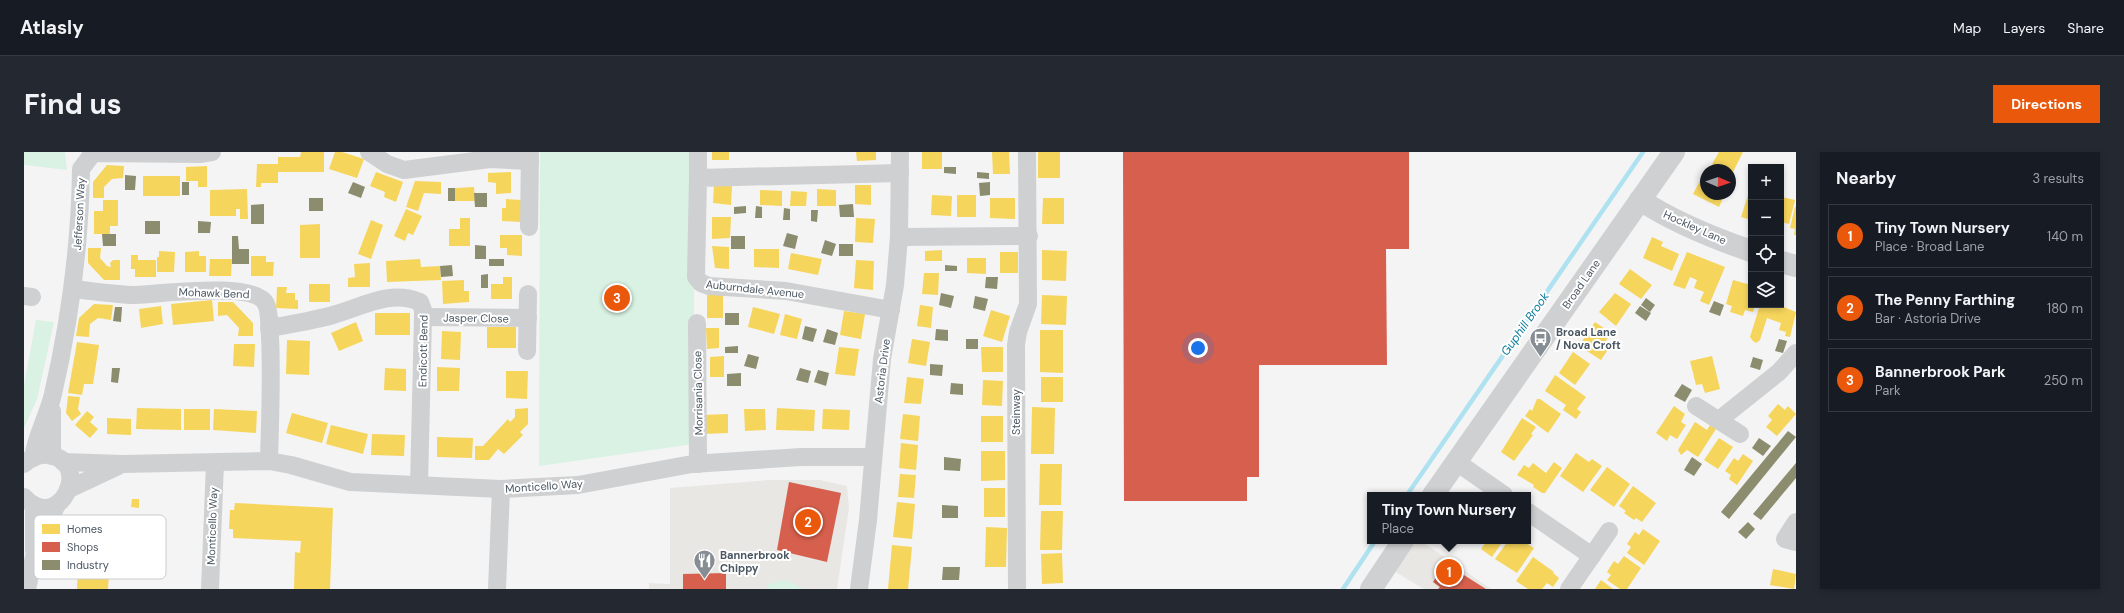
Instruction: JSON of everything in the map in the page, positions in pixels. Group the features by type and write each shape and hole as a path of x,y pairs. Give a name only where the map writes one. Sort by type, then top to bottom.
{"street":[{"name":"Jefferson Way","path":"28,461 52,396 73,289 80,223 81,169 93,152 200,154 212,152"},
{"path":"369,152 387,164 404,170 490,159 530,156 529,227"},
{"name":"Auburndale Avenue","path":"698,152 696,277 701,283 709,286 786,291 891,310"},
{"name":"Astoria Drive","path":"858,589 866,542 882,359 891,310 898,237 900,152"},
{"name":"Steinway","path":"1017,589 1016,345 1018,332 1026,316 1028,304 1029,236 1027,152"},
{"name":"Broad Lane","path":"1435,492 1455,461 1674,152"},
{"path":"698,178 900,173"},
{"name":"Hockley Lane","path":"1640,200 1686,225 1748,250"},
{"path":"898,237 1029,236"},
{"path":"1784,263 1796,266"},
{"name":"Mohawk Bend","path":"73,289 130,295 178,291 250,292 260,296 266,304 269,328 271,365 269,461"},
{"path":"528,294 528,351"},
{"name":"Endicott Bend","path":"269,328 335,314 379,300 408,297 420,302 423,310 423,317 419,485"},
{"name":"Jasper Close","path":"423,317 528,318"},
{"name":"Morrisania Close","path":"697,323 698,464"},
{"path":"1719,420 1779,372 1796,353"},
{"name":"Jefferson Way","path":"52,396 57,459"},
{"path":"1696,406 1740,434"},
{"name":"Monticello Way","path":"28,461 45,455 57,459 123,464 269,461 291,465 350,482 501,489 578,485 698,464 801,457 873,457"},
{"path":"27,500 42,507 57,504 62,501 70,489 70,474 57,459"},
{"path":"1455,461 1500,492"},
{"name":"Monticello Way","path":"210,589 215,463"},
{"name":"Monticello Way","path":"70,489 99,473 123,464"},
{"path":"497,589 501,489"},
{"path":"27,500 34,557 27,589"},
{"path":"52,515 57,504"},
{"path":"1531,514 1592,556"},
{"path":"1796,522 1785,539 1796,542"},
{"path":"1569,589 1609,531"},
{"path":"1371,589 1401,544"}],"shaded area":[{"path":"769,480 820,480 847,486 849,508 837,589 649,589 649,583 670,584 670,488"},
{"path":"1412,544 1425,544 1491,589 1424,589 1392,570"}],"green space":[{"path":"24,152 65,152 67,170 24,165"},
{"path":"540,152 694,152 694,444 539,466"},
{"path":"36,320 54,322 37,399 24,428 24,385"},
{"path":"787,580 804,589 767,589 767,585 778,581"}],"building: Homes":[{"path":"301,152 324,152 324,172 278,172 278,183 261,183 261,187 256,187 257,164 278,164 278,157 300,157"},
{"path":"335,152 342,152 364,159 357,178 329,169"},
{"path":"712,152 729,152 729,160 712,160"},
{"path":"856,152 876,152 876,160 857,161"},
{"path":"922,152 942,152 942,169 922,169"},
{"path":"992,152 1009,152 1010,174 993,174"},
{"path":"1038,152 1060,152 1060,178 1038,178"},
{"path":"1719,152 1743,152 1736,166 1736,164 1712,164"},
{"path":"107,165 124,166 123,178 112,179 104,187 104,198 93,198 93,182"},
{"path":"207,166 207,187 198,187 198,181 186,181 186,167"},
{"path":"376,172 403,182 396,202 384,197 385,192 370,186"},
{"path":"511,172 511,193 496,194 496,183 488,182 488,173"},
{"path":"143,176 180,176 180,196 143,196"},
{"path":"415,181 441,182 441,194 424,193 418,211 406,207"},
{"path":"1700,181 1700,198 1693,194"},
{"path":"714,185 732,186 731,205 713,203"},
{"path":"855,185 871,185 871,205 855,204"},
{"path":"474,187 475,201 455,201 455,188"},
{"path":"247,189 248,219 240,219 240,209 236,209 236,216 210,216 210,190"},
{"path":"817,189 836,190 836,206 817,206"},
{"path":"760,190 782,191 782,206 760,205"},
{"path":"791,191 807,192 806,206 790,206"},
{"path":"932,195 952,196 951,216 931,215"},
{"path":"957,195 976,195 976,217 957,217"},
{"path":"1748,195 1748,219 1741,217"},
{"path":"1784,197 1795,200 1789,224 1784,223"},
{"path":"990,198 1015,198 1015,219 990,218"},
{"path":"1043,198 1064,198 1064,224 1042,224"},
{"path":"506,199 522,200 521,222 502,221 502,208 506,208"},
{"path":"103,200 118,200 118,226 110,226 110,234 94,234 94,211 103,211"},
{"path":"1705,200 1722,200 1719,207"},
{"path":"1795,207 1796,235 1794,235 1795,229 1790,228"},
{"path":"406,209 422,216 413,235 408,233 405,241 394,236"},
{"path":"712,217 731,217 730,238 712,239"},
{"path":"460,218 470,218 470,246 449,246 449,229 460,229"},
{"path":"856,218 875,219 873,243 855,242"},
{"path":"371,220 383,225 371,259 358,254"},
{"path":"320,224 320,258 300,258 300,225"},
{"path":"500,235 522,235 522,256 507,255 507,248 500,248"},
{"path":"1652,237 1663,242 1661,246 1679,254 1672,271 1643,258"},
{"path":"712,246 729,247 729,269 715,268"},
{"path":"88,248 101,248 100,258 107,266 111,267 110,263 113,260 120,260 120,280 104,280 88,263"},
{"path":"754,249 779,249 779,268 754,267"},
{"path":"942,250 942,261 925,261 925,251"},
{"path":"1042,250 1067,251 1066,281 1042,280"},
{"path":"159,251 175,252 174,272 157,272 157,257 159,257"},
{"path":"199,251 199,256 206,256 206,272 185,272 185,252"},
{"path":"1000,252 1018,252 1018,273 1000,273"},
{"path":"1687,252 1725,267 1709,305 1700,301 1704,292 1694,288 1697,280 1690,277 1685,289 1673,285"},
{"path":"791,253 822,259 818,275 788,269"},
{"path":"131,255 138,255 138,260 156,260 156,277 135,277 135,269 131,269"},
{"path":"251,256 266,256 266,262 274,262 273,276 251,276"},
{"path":"967,258 986,258 986,274 967,273"},
{"path":"210,259 232,259 231,276 209,276"},
{"path":"420,259 421,267 440,266 441,280 387,282 386,261"},
{"path":"856,260 874,261 873,290 854,288"},
{"path":"370,263 370,287 348,287 348,278 355,277 354,264"},
{"path":"1630,269 1652,285 1641,299 1619,284"},
{"path":"924,273 939,273 938,295 922,294"},
{"path":"503,277 512,277 512,299 491,299 491,284 503,284"},
{"path":"464,280 464,291 469,291 469,302 443,304 442,281"},
{"path":"1733,280 1748,284 1748,308 1754,308 1753,312 1745,310 1743,316 1730,312 1732,306 1726,304"},
{"path":"309,284 330,284 330,302 309,302"},
{"path":"277,287 287,287 286,293 295,293 295,300 298,300 298,309 276,308"},
{"path":"1615,293 1631,304 1616,326 1599,312"},
{"path":"707,295 723,295 723,318 707,318"},
{"path":"1042,295 1067,296 1066,325 1041,324"},
{"path":"212,300 214,321 173,325 171,304"},
{"path":"218,302 233,302 253,323 253,336 238,336 239,328 227,315 218,316"},
{"path":"94,304 113,305 111,320 98,318 90,324 89,337 76,336 79,318"},
{"path":"920,305 933,307 931,328 917,326"},
{"path":"161,306 163,324 141,328 139,309"},
{"path":"753,307 780,314 774,334 748,327"},
{"path":"1784,307 1796,312 1790,337 1785,336 1786,332 1779,330 1781,323 1767,318 1760,340 1756,343 1750,337 1759,308"},
{"path":"991,310 1010,316 1002,342 983,336"},
{"path":"844,311 865,314 861,339 840,335"},
{"path":"375,313 410,313 410,335 375,335"},
{"path":"785,314 802,319 797,339 780,335"},
{"path":"356,322 363,341 339,351 331,333"},
{"path":"1595,322 1611,333 1602,347 1607,351 1601,360 1579,346"},
{"path":"487,327 516,327 516,348 487,348"},
{"path":"706,328 719,328 719,348 707,349"},
{"path":"1040,330 1063,330 1063,373 1040,372"},
{"path":"442,331 461,332 460,360 441,359"},
{"path":"912,339 930,342 926,366 908,363"},
{"path":"287,340 310,341 309,375 286,374"},
{"path":"77,342 99,345 93,384 84,384 82,395 68,393"},
{"path":"234,344 255,344 254,367 233,366"},
{"path":"839,347 859,349 855,376 835,374"},
{"path":"981,347 1003,347 1003,372 982,372"},
{"path":"1573,352 1590,364 1575,385 1559,373"},
{"path":"724,356 724,377 710,377 710,357"},
{"path":"1712,356 1720,389 1705,393 1702,384 1696,385 1690,361"},
{"path":"437,367 460,368 459,391 437,391"},
{"path":"385,368 406,369 406,391 384,390"},
{"path":"506,371 528,371 527,399 506,398"},
{"path":"1555,375 1586,397 1577,409 1581,412 1576,419 1563,410 1566,405 1545,391"},
{"path":"907,377 924,379 921,404 904,403"},
{"path":"1041,377 1063,377 1063,402 1041,402"},
{"path":"983,380 1003,381 1002,406 982,405"},
{"path":"68,396 80,397 78,409 81,414 72,421 66,413"},
{"path":"1537,399 1540,399 1561,414 1548,433 1525,416 1530,409 1532,411"},
{"path":"1778,404 1785,410 1788,406 1796,414 1777,436 1766,427 1772,420 1768,416"},
{"path":"1674,406 1685,414 1681,422 1686,425 1677,439 1670,435 1667,441 1656,433"},
{"path":"1032,407 1055,408 1054,454 1031,454"},
{"path":"137,408 181,409 181,430 136,429"},
{"path":"528,408 528,424 520,432 523,435 504,454 498,449 489,460 475,460 475,446 483,446 508,419 510,422 515,417 515,409"},
{"path":"777,408 815,410 814,431 776,430"},
{"path":"184,409 210,409 210,430 184,430"},
{"path":"214,409 257,411 256,433 213,430"},
{"path":"744,409 765,409 766,430 745,431"},
{"path":"823,409 850,410 849,430 822,429"},
{"path":"87,411 94,417 90,422 98,429 90,438 75,425"},
{"path":"292,413 328,423 322,443 286,433"},
{"path":"728,414 728,433 703,434 702,415"},
{"path":"903,414 920,416 918,441 900,439"},
{"path":"981,416 1003,416 1003,442 981,442"},
{"path":"107,418 131,419 131,435 107,434"},
{"path":"1522,418 1536,427 1531,434 1533,435 1514,461 1501,452"},
{"path":"1695,422 1707,430 1710,425 1716,429 1698,457 1687,450 1681,455 1678,450"},
{"path":"331,425 368,434 363,454 326,444"},
{"path":"372,434 405,435 404,456 371,455"},
{"path":"437,437 473,438 472,458 437,457"},
{"path":"1719,438 1733,447 1718,469 1704,460"},
{"path":"901,443 918,445 916,470 899,468"},
{"path":"981,451 1005,451 1005,480 981,481"},
{"path":"1576,453 1589,462 1592,459 1602,466 1583,492 1560,476"},
{"path":"1743,454 1753,461 1737,485 1729,479 1731,475 1725,471 1734,458 1738,461"},
{"path":"1554,462 1562,468 1545,493 1542,493 1533,487 1534,485 1517,475 1524,465 1529,468 1533,463 1546,473"},
{"path":"1040,464 1062,464 1061,505 1039,505"},
{"path":"1607,467 1630,484 1614,507 1590,490"},
{"path":"900,474 916,475 914,498 898,497"},
{"path":"1633,486 1656,503 1642,522 1636,518 1634,520 1624,513 1626,511 1619,506"},
{"path":"984,488 1005,488 1005,517 984,517"},
{"path":"132,499 139,499 139,508 131,507"},
{"path":"897,502 915,504 912,539 893,537"},
{"path":"235,503 333,508 330,589 294,589 295,552 300,553 301,541 233,538 233,529 229,529 230,510 234,510"},
{"path":"1041,511 1063,511 1062,550 1040,550"},
{"path":"986,527 1007,528 1006,567 985,567"},
{"path":"1643,529 1660,541 1644,565 1627,553 1631,547 1627,544 1635,532 1639,535"},
{"path":"1485,544 1501,544 1492,557 1481,549"},
{"path":"1506,544 1528,544 1534,548 1517,573 1495,559"},
{"path":"892,545 912,547 908,589 888,589"},
{"path":"1062,553 1063,583 1042,584 1041,554"},
{"path":"1624,556 1641,568 1627,589 1620,589 1607,580 1611,575 1607,572 1614,561 1618,564"},
{"path":"1533,557 1554,572 1553,573 1559,578 1553,587 1547,583 1542,589 1528,589 1516,581"},
{"path":"1773,569 1796,574 1794,589 1770,585"},
{"path":"77,579 109,579 108,589 77,589"},
{"path":"1601,580 1613,589 1595,589"}],"building: Shops":[{"path":"1123,152 1409,152 1409,249 1386,249 1387,365 1259,365 1259,477 1247,477 1247,501 1124,501"},
{"path":"789,482 841,493 827,562 777,550"},
{"path":"1445,563 1486,589 1438,589 1440,587 1433,582"},
{"name":"Bannerbrook Chippy","path":"726,573 726,589 683,589 683,574"}],"building: Industry":[{"path":"944,167 956,167 956,174 944,173"},
{"path":"977,172 989,173 989,179 977,178"},
{"path":"125,175 136,176 135,190 125,190"},
{"path":"182,182 189,182 189,195 182,195"},
{"path":"353,182 365,187 361,198 348,193"},
{"path":"990,182 990,195 980,196 979,183"},
{"path":"448,188 455,188 455,201 448,201"},
{"path":"474,193 487,193 487,207 475,207"},
{"path":"309,198 323,198 323,211 309,211"},
{"path":"264,204 264,224 251,224 251,205"},
{"path":"853,204 854,217 840,217 839,205"},
{"path":"746,206 746,213 734,214 734,207"},
{"path":"756,206 762,207 762,218 755,218"},
{"path":"784,208 790,209 790,220 783,220"},
{"path":"811,210 818,210 817,222 811,221"},
{"path":"145,221 160,221 160,234 145,234"},
{"path":"198,221 211,222 210,233 198,233"},
{"path":"787,233 798,236 795,249 783,246"},
{"path":"102,234 116,234 116,246 103,246"},
{"path":"232,236 238,236 239,249 249,249 249,264 232,264"},
{"path":"731,236 745,236 745,249 731,249"},
{"path":"825,240 836,244 832,256 821,253"},
{"path":"839,244 853,244 853,256 839,256"},
{"path":"475,245 486,246 486,259 475,259"},
{"path":"489,259 504,259 504,266 489,266"},
{"path":"452,265 453,276 441,277 440,266"},
{"path":"945,265 957,266 957,271 945,271"},
{"path":"488,274 488,288 481,288 481,275"},
{"path":"986,277 998,277 997,289 985,288"},
{"path":"941,293 954,296 951,308 939,305"},
{"path":"975,296 988,299 985,311 973,308"},
{"path":"1646,298 1655,305 1650,312 1641,305"},
{"path":"1714,301 1724,305 1720,316 1709,312"},
{"path":"1640,306 1651,313 1646,321 1635,313"},
{"path":"115,307 122,307 121,322 113,321"},
{"path":"725,313 739,313 739,325 725,325"},
{"path":"805,326 817,329 813,342 802,339"},
{"path":"827,329 838,333 835,345 823,342"},
{"path":"936,329 948,330 948,341 935,340"},
{"path":"966,339 978,339 978,349 966,349"},
{"path":"1779,339 1787,341 1783,353 1775,351"},
{"path":"738,346 738,353 725,353 725,347"},
{"path":"748,354 759,357 756,369 744,366"},
{"path":"1753,357 1763,360 1760,370 1750,367"},
{"path":"930,364 943,365 942,376 930,375"},
{"path":"112,368 120,368 118,383 111,382"},
{"path":"800,368 811,371 808,383 796,380"},
{"path":"818,370 829,373 826,386 814,382"},
{"path":"741,373 741,386 727,386 727,374"},
{"path":"951,383 963,384 963,395 950,394"},
{"path":"1682,384 1692,390 1685,402 1674,396"},
{"path":"1788,431 1796,437 1729,519 1721,512"},
{"path":"1759,438 1771,446 1763,456 1752,448"},
{"path":"944,457 961,459 960,471 944,470"},
{"path":"1692,457 1702,464 1694,476 1684,470"},
{"path":"1796,463 1796,478 1761,520 1753,514"},
{"path":"942,505 958,506 958,518 942,518"},
{"path":"1748,522 1755,529 1746,539 1738,532"},
{"path":"943,567 960,567 959,580 942,580"}],"waterway":[{"name":"Guphill Brook","path":"1409,492 1643,152"},
{"name":"Guphill Brook","path":"1343,589 1373,544"}],"place":[{"name":"Bannerbrook Park","path":"617,298"},
{"name":"Broad Lane / Nova Croft","path":"1541,358"},
{"name":"The Penny Farthing","path":"808,522"},
{"name":"Tiny Town Nursery","path":"1449,572"},
{"name":"Bannerbrook Chippy","path":"705,580"}]}
